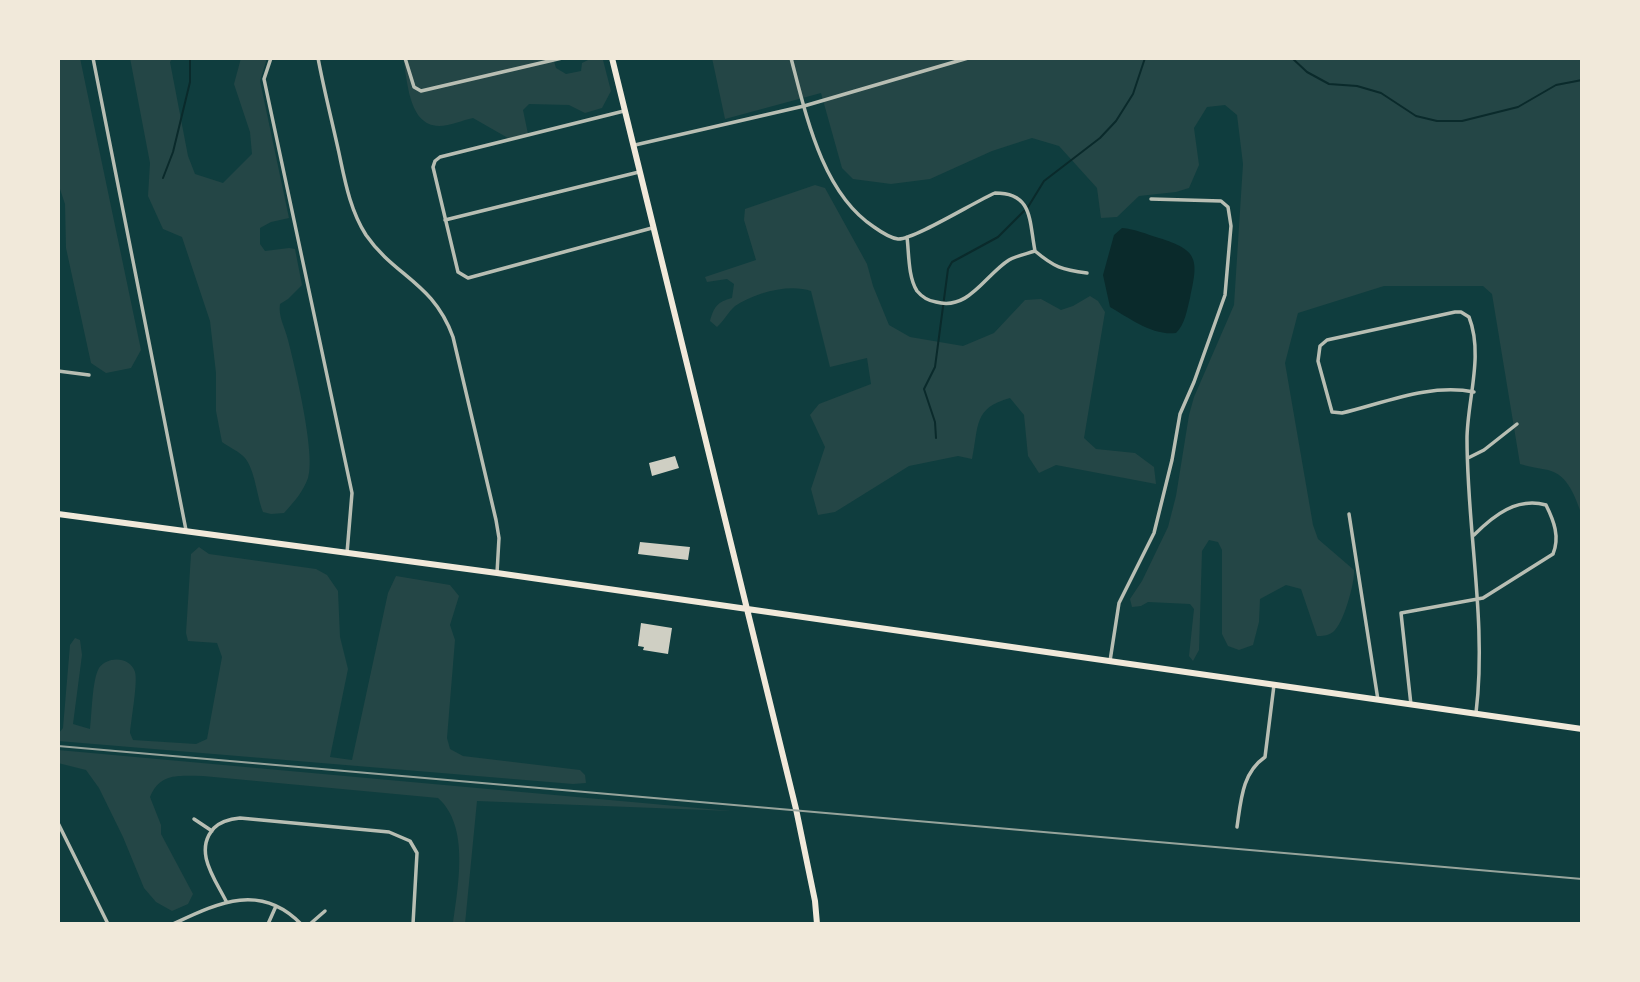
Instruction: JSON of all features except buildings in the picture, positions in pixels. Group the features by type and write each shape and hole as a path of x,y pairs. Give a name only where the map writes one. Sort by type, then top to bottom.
{"main road":[{"path":"612,58 796,810 815,901 817,924"},
{"path":"58,514 497,573 1582,729"}],"street":[{"path":"93,58 186,532"},
{"path":"271,58 264,79 352,493 347,553"},
{"path":"318,58 349,195 359,222 374,245 433,299 453,337 496,520 499,545 497,573"},
{"path":"405,59 414,87 421,91 562,58"},
{"path":"791,58 804,106 828,173 851,208 883,234 898,239 917,234 985,197 995,193 1007,193 1019,197 1027,208 1035,251 1052,265 1065,271 1087,273"},
{"path":"633,146 804,106 968,58"},
{"path":"625,111 440,157 433,167 445,220 458,272 467,278 654,227"},
{"path":"445,220 639,172"},
{"path":"1110,661 1119,603 1153,533 1172,460 1180,414 1224,295 1231,226 1228,207 1221,201 1151,199"},
{"path":"907,237 913,277 918,291 926,299 939,303 957,303 968,297 1011,259 1035,251"},
{"path":"1474,392 1426,392 1342,413 1332,412 1318,362 1320,346 1327,340 1413,320 1461,312 1469,317 1474,349 1474,392 1468,431 1468,458 1478,598 1476,715"},
{"path":"58,371 89,375"},
{"path":"1468,458 1484,450 1517,424"},
{"path":"1411,705 1401,613 1493,593 1553,554 1558,543 1553,518 1546,505 1535,502 1520,504 1493,516 1474,535"},
{"path":"1349,514 1378,700"},
{"path":"1237,827 1245,780 1265,757 1274,685"},
{"path":"226,901 205,857 205,842 212,831 226,820 240,818 388,832 397,834 413,845 418,858 413,924"},
{"path":"194,819 212,831"},
{"path":"58,823 108,924"},
{"path":"173,924 226,901 245,899 276,906 302,924"},
{"path":"268,924 276,906"},
{"path":"310,924 325,911"}],"shaded area":[{"path":"58,58 80,58 141,350 131,368 106,373 91,363 66,248 65,204 58,183"},
{"path":"130,58 173,58 170,62 188,156 195,174 223,183 252,154 250,132 234,84 241,58 267,58 260,81 289,218 260,228 260,244 265,251 295,249 302,285 280,304 280,309 300,389 310,467 301,492 284,513 263,512 248,463 222,442 216,411 216,373 210,321 182,237 163,229 148,196 150,163"},
{"path":"403,58 553,58 556,68 566,74 581,71 582,63 592,58 603,60 611,91 602,108 585,113 569,105 529,104 523,110 528,134 508,138 473,118 439,126 429,124 421,118 411,100"},
{"path":"712,58 1582,58 1582,515 1574,495 1561,477 1548,470 1520,464 1492,294 1483,286 1384,286 1298,313 1285,363 1313,525 1318,539 1354,570 1348,603 1337,628 1327,635 1317,636 1301,589 1286,585 1260,599 1259,622 1253,645 1239,650 1228,646 1222,634 1222,550 1218,542 1209,540 1202,551 1199,650 1193,661 1189,656 1194,609 1190,604 1148,602 1132,607 1130,599 1142,581 1168,527 1194,397 1234,305 1243,164 1237,115 1225,105 1207,107 1194,128 1199,165 1189,188 1139,196 1117,217 1101,218 1097,188 1059,146 1032,138 992,151 930,179 891,184 853,179 842,168 821,93 725,119"},
{"path":"815,185 825,188 867,264 889,325 910,337 963,346 994,333 1025,300 1041,299 1061,310 1090,296 1098,301 1105,312 1084,438 1096,449 1135,453 1154,467 1156,484 1056,465 1039,473 1028,456 1024,415 1010,398 989,407 984,413 977,428 972,459 958,456 909,466 835,512 818,515 811,489 825,447 810,415 819,404 871,384 867,358 830,367 811,291 802,289 782,289 752,297 735,306 717,327 710,321 713,312 720,303 732,298 734,284 727,279 707,282 705,277 756,260 744,220 745,209"},
{"path":"1122,228 1172,242 1182,247 1192,258 1194,274 1190,298 1184,321 1176,333 1150,329 1110,307 1103,275 1114,235"},
{"path":"199,547 209,554 316,569 327,575 338,591 340,637 348,669 330,757 352,760 388,593 396,576 450,585 459,596 450,625 455,640 447,738 450,749 463,756 580,770 585,775 586,783 58,741 58,734 63,728 70,645 75,638 80,640 82,655 73,724 90,729 99,668 108,661 119,660 133,667 136,677 130,733 133,740 196,744 207,739 222,657 217,643 188,641 186,633 191,554"},
{"path":"58,750 731,811 477,801 465,924 453,924 459,875 458,840 455,824 438,798 203,776 172,777 159,783 150,797 161,825 161,834 193,894 188,904 172,911 156,902 144,888 99,788 86,770 58,763"}],"waterway":[{"path":"163,178 173,152 190,82 190,58"},
{"path":"1028,207 1044,181 1100,138 1116,121 1133,94 1145,58"},
{"path":"1292,58 1307,72 1329,84 1357,86 1381,93 1416,116 1437,121 1462,121 1518,107 1556,85 1582,80"},
{"path":"936,438 935,422 924,389 935,367 948,269 952,262 998,237 1024,211"}],"railway":[{"path":"58,746 1582,879"}]}
